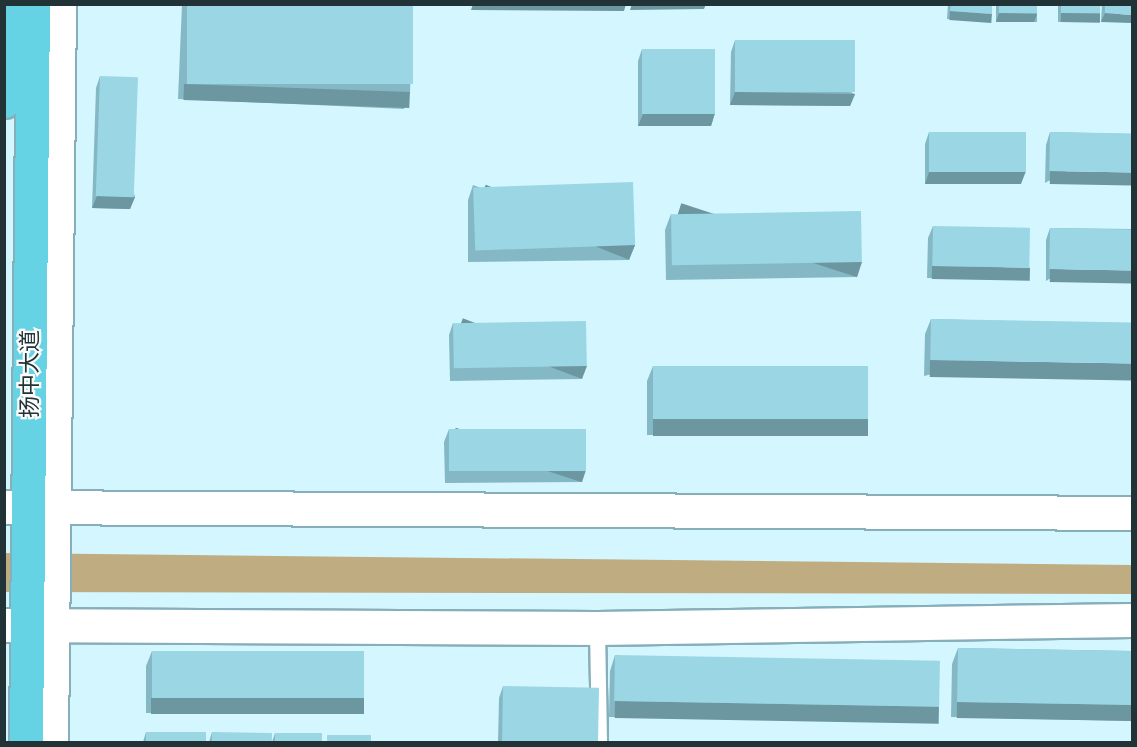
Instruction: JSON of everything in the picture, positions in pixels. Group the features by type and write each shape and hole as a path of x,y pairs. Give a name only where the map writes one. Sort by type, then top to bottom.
{"main road":[{"path":"4,101 6,4"},
{"name":"扬中大道","path":"26,742 29,624 33,4"}],"street":[{"path":"62,4 30,508 1132,513"},
{"path":"54,742 29,624 597,628 1132,620"}],"lane":[{"path":"597,628 599,742"}],"shaded area":[{"path":"5,553 1132,565 1132,594 5,592"}],"building":[{"path":"187,4 413,4 413,84 187,84"},
{"path":"951,4 992,4 992,14 950,11"},
{"path":"999,4 1037,4 1037,13 999,13"},
{"path":"1061,4 1100,4 1100,13 1061,13"},
{"path":"1105,4 1132,4 1132,15 1105,13"},
{"path":"735,40 855,40 855,92 735,92"},
{"path":"642,49 715,49 715,114 642,114"},
{"path":"100,76 138,77 134,197 96,196"},
{"path":"929,132 1026,132 1026,172 929,172"},
{"path":"1050,132 1132,133 1131,172 1049,171"},
{"path":"633,182 635,245 475,251 473,188"},
{"path":"861,211 862,262 672,265 671,214"},
{"path":"933,226 1030,228 1029,268 932,266"},
{"path":"1050,228 1132,229 1131,270 1049,269"},
{"path":"931,319 1132,323 1131,364 930,360"},
{"path":"586,321 587,366 454,368 453,323"},
{"path":"653,366 868,366 868,419 653,419"},
{"path":"449,429 586,429 586,471 449,471"},
{"path":"958,648 1132,651 1131,705 957,702"},
{"path":"152,651 364,651 364,698 152,698"},
{"path":"615,655 940,661 939,707 614,701"},
{"path":"503,686 599,688 598,742 502,742"},
{"path":"146,732 206,732 206,742 146,742"},
{"path":"212,732 272,733 272,742 212,742"},
{"path":"275,733 322,733 322,742 275,742"},
{"path":"327,735 371,735 371,742 327,742"}]}
